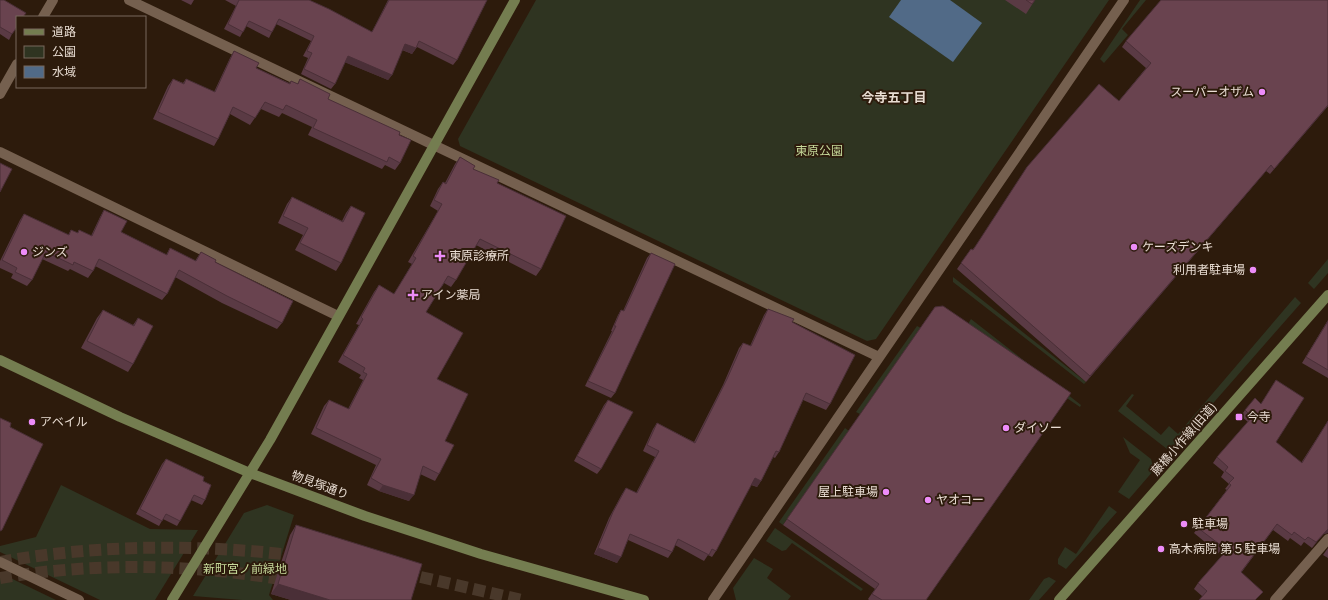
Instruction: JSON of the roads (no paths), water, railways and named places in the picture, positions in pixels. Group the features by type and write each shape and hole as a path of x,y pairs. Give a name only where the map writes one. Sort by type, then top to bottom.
{"street":[{"path":"44,16 53,0"},
{"path":"129,0 879,357"},
{"path":"172,600 250,473 515,0"},
{"path":"713,600 721,585 1124,0"},
{"path":"0,94 16,66"},
{"path":"0,152 338,316"},
{"name":"藤橋小作線(旧道)","path":"1059,600 1328,294"},
{"name":"物見塚通り","path":"0,360 120,417 250,473 366,516 481,554 644,600"},
{"path":"1275,600 1328,539"},
{"path":"0,562 79,600"}],"water":[{"path":"901,0 950,0 982,23 953,62 889,17"}],"tunnel":[{"path":"0,562 74,552 150,548 225,549 300,556"},
{"path":"0,578 73,569 146,567 219,571 292,581"},
{"path":"403,573 522,600"}],"place":[{"name":"スーパーオザム","path":"1262,92"},
{"name":"ケーズデンキ","path":"1134,247"},
{"name":"ジンズ","path":"24,252"},
{"name":"東原診療所","path":"440,256"},
{"name":"利用者駐車場","path":"1253,270"},
{"name":"アイン薬局","path":"413,295"},
{"name":"今寺","path":"1239,417"},
{"name":"アベイル","path":"32,422"},
{"name":"ダイソー","path":"1006,428"},
{"name":"屋上駐車場","path":"886,492"},
{"name":"ヤオコー","path":"928,500"},
{"name":"駐車場","path":"1184,524"},
{"name":"高木病院 第５駐車場","path":"1161,549"}],"district":[{"name":"今寺五丁目","path":"894,97"}],"park label":[{"name":"東原公園","path":"819,151"},
{"name":"新町宮ノ前緑地","path":"245,569"}]}
